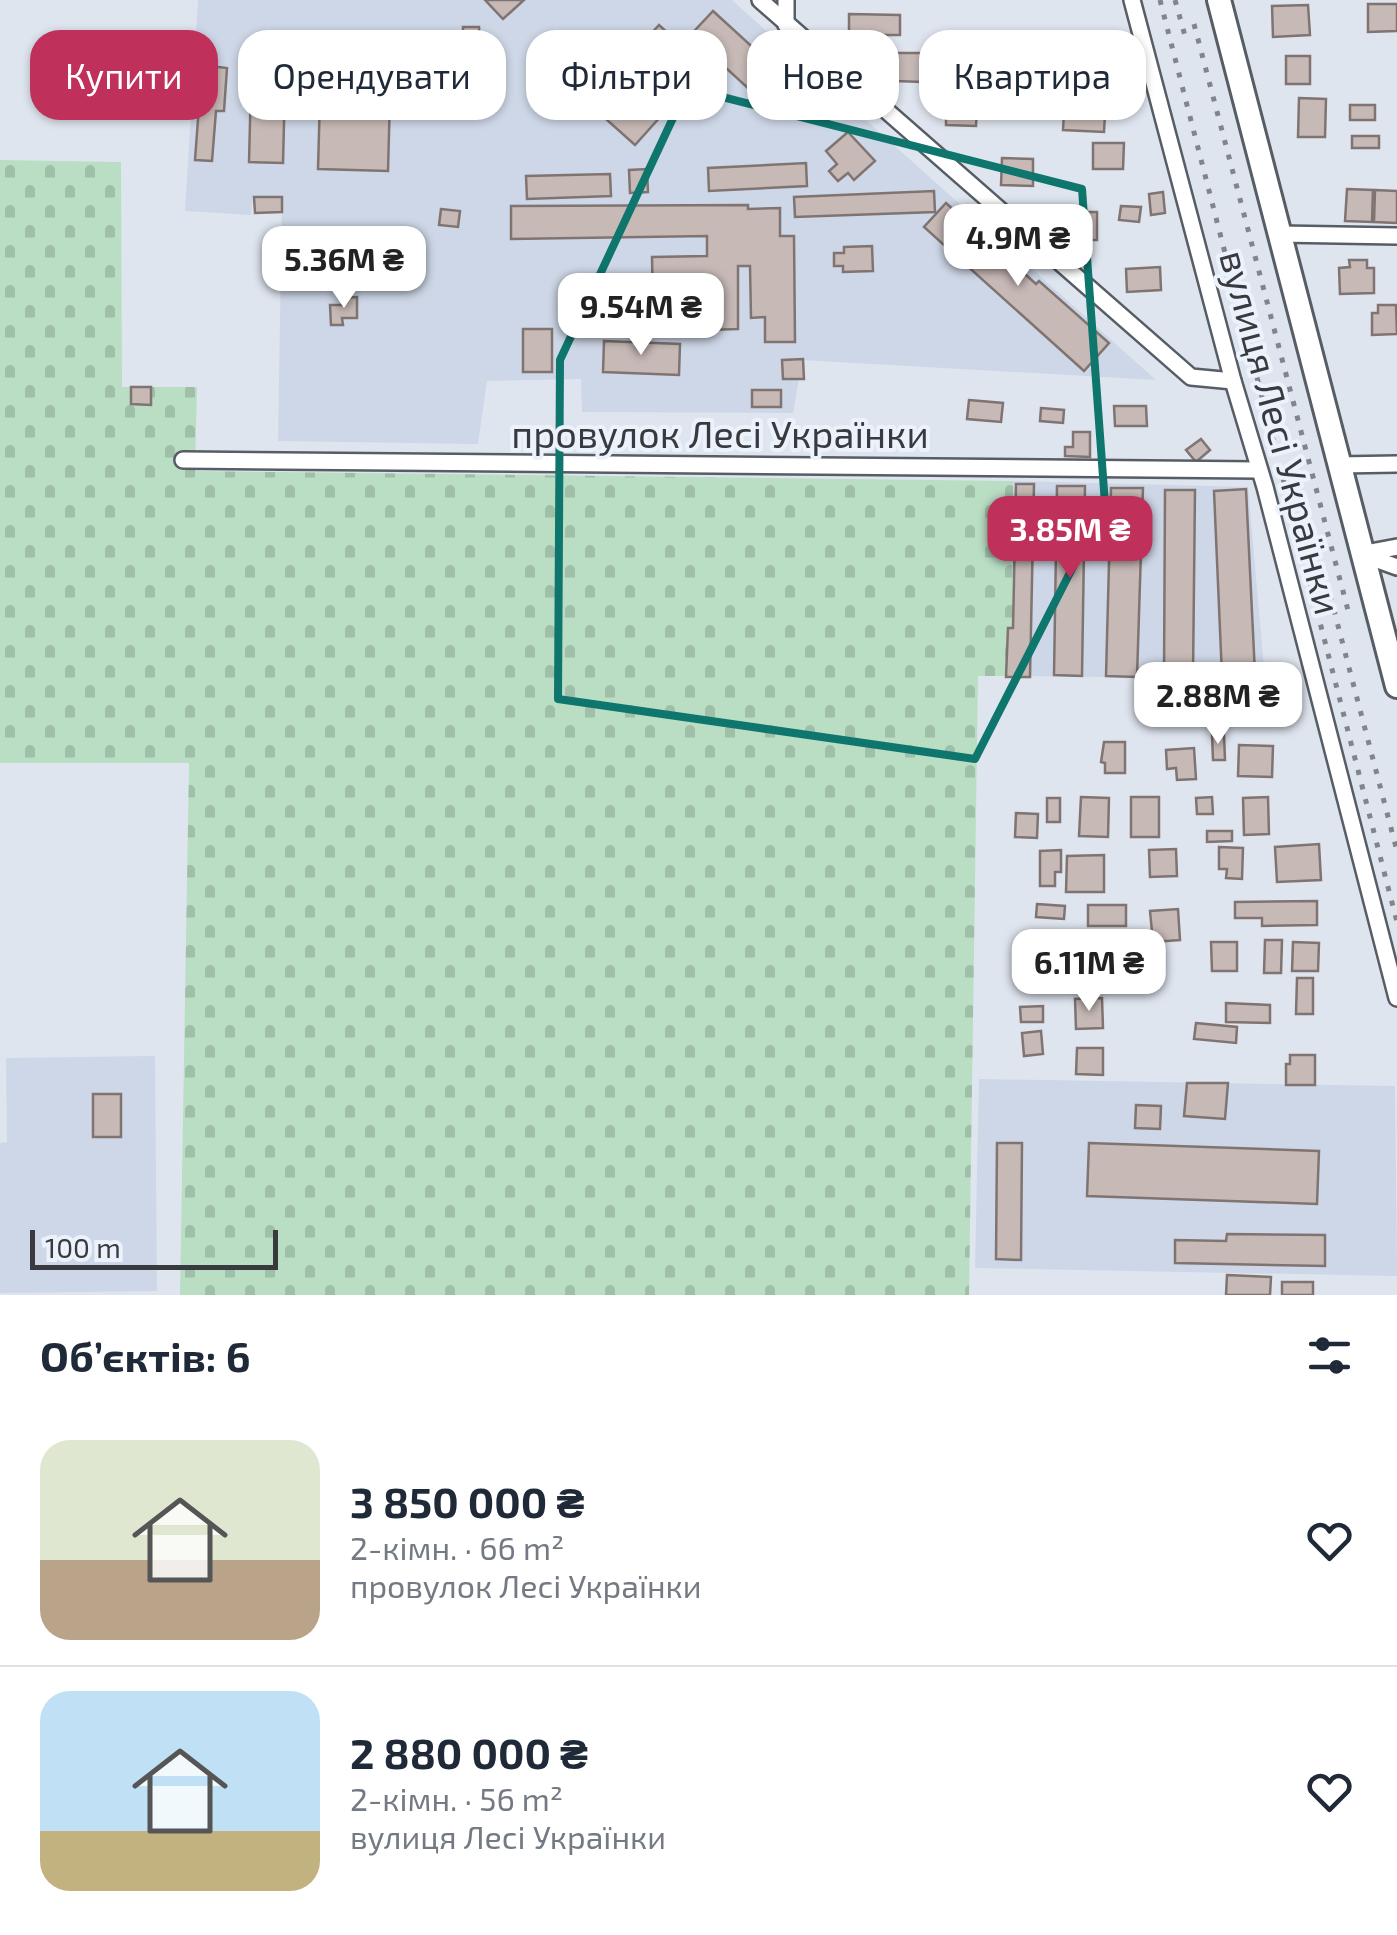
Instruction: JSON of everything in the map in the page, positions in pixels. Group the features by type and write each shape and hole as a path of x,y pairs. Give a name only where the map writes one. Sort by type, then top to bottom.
{"street":[{"path":"760,0 1191,378 1232,381"},
{"path":"786,0 786,25"},
{"name":"вулиця Лесі Українки","path":"1132,0 1232,381 1275,525 1397,998"},
{"path":"1218,0 1397,686"},
{"path":"1278,234 1397,236"},
{"name":"провулок Лесі Українки","path":"183,460 1257,470"},
{"path":"1338,465 1397,464"},
{"path":"1361,554 1397,548"},
{"path":"1361,554 1397,567"}],"highlighted area":[{"path":"687,88 1082,189 1105,504 975,759 558,699 560,360"}],"shaded area":[{"path":"198,0 732,0 765,30 747,30 747,120 866,120 1156,380 802,360 793,413 582,412 581,379 487,381 478,444 278,441 282,198 253,196 251,215 185,211 191,120 218,120 218,30 196,30"},
{"path":"1013,481 1248,487 1265,679 1012,676"},
{"path":"155,1056 157,1291 0,1293 0,1143 7,1142 6,1058"},
{"path":"979,1079 1395,1086 1397,1276 975,1268"}],"green space":[{"path":"0,160 121,162 122,387 197,387 195,471 1013,481 1012,676 978,676 969,1295 180,1295 189,763 0,763"}],"building":[{"path":"485,0 524,0 503,19"},
{"path":"1368,4 1397,4 1397,31 1368,32"},
{"path":"1308,5 1310,35 1273,37 1272,6"},
{"path":"713,11 747,42 747,87 727,69 727,30 695,30"},
{"path":"849,14 900,15 900,35 899,30 849,30"},
{"path":"899,53 919,53 919,82 899,81"},
{"path":"1286,56 1310,56 1310,84 1286,84"},
{"path":"218,67 227,68 224,111 218,111"},
{"path":"1299,98 1326,99 1325,137 1298,137"},
{"path":"1350,105 1375,105 1375,120 1350,120"},
{"path":"198,120 215,120 212,161 195,160"},
{"path":"250,120 284,120 283,163 249,162"},
{"path":"319,120 389,120 388,171 318,169"},
{"path":"607,120 657,120 635,145"},
{"path":"946,120 976,120 976,126 946,125"},
{"path":"1064,120 1105,120 1104,132 1063,130"},
{"path":"848,132 875,161 854,180 848,173 838,181 829,171 837,164 826,151"},
{"path":"1352,136 1379,136 1379,148 1352,148"},
{"path":"1093,143 1124,143 1123,169 1093,169"},
{"path":"1002,158 1033,159 1033,186 1001,185"},
{"path":"806,163 807,186 709,191 708,168"},
{"path":"647,169 648,192 630,193 629,170"},
{"path":"610,174 611,196 527,199 526,176"},
{"path":"1347,189 1373,190 1372,222 1345,221"},
{"path":"1375,190 1397,191 1397,223 1374,222"},
{"path":"934,191 935,212 795,217 794,197"},
{"path":"1163,192 1165,213 1151,215 1149,194"},
{"path":"254,197 282,197 282,212 255,213"},
{"path":"946,203 1109,343 1084,371 924,227"},
{"path":"748,205 748,209 780,208 780,236 794,236 795,342 765,342 765,317 751,318 750,266 738,266 738,329 708,330 708,297 668,298 668,307 653,307 652,257 707,256 707,236 511,239 511,206"},
{"path":"1121,206 1141,207 1139,222 1119,220"},
{"path":"441,209 460,211 458,227 439,225"},
{"path":"1070,212 1097,212 1097,240 1070,240"},
{"path":"872,246 873,271 843,272 843,266 834,266 834,253 844,253 844,247"},
{"path":"1349,260 1367,260 1367,268 1374,268 1374,293 1340,294 1339,268 1350,267"},
{"path":"1160,267 1161,290 1127,292 1126,269"},
{"path":"357,297 357,318 342,318 343,325 331,325 330,305 342,305 342,298"},
{"path":"1378,305 1396,305 1397,334 1372,335 1372,313 1378,313"},
{"path":"523,329 552,329 552,372 523,372"},
{"path":"604,341 680,344 679,375 603,372"},
{"path":"803,359 804,379 783,379 782,360"},
{"path":"131,387 151,387 151,405 131,404"},
{"path":"752,390 781,390 781,407 752,407"},
{"path":"969,400 1003,403 1001,422 967,419"},
{"path":"1114,406 1146,406 1147,426 1115,426"},
{"path":"1041,408 1064,410 1063,423 1040,421"},
{"path":"1073,432 1090,432 1090,457 1065,456 1065,447 1073,447"},
{"path":"1201,439 1210,450 1196,462 1186,450"},
{"path":"1016,484 1034,484 1030,677 1006,677 1008,628 1013,628"},
{"path":"1057,486 1085,486 1082,676 1054,675"},
{"path":"1111,488 1143,488 1137,677 1106,676"},
{"path":"1246,489 1255,674 1222,676 1214,491"},
{"path":"1165,490 1195,490 1193,676 1164,676"},
{"path":"1269,690 1270,718 1245,719 1244,712 1231,713 1230,692"},
{"path":"1212,734 1224,734 1225,760 1213,760"},
{"path":"1104,742 1125,742 1125,773 1105,773 1105,763 1101,762"},
{"path":"1239,745 1273,746 1272,777 1238,776"},
{"path":"1194,748 1196,779 1177,780 1176,768 1167,769 1166,750"},
{"path":"1081,797 1109,798 1108,837 1079,836"},
{"path":"1131,797 1159,797 1159,837 1131,837"},
{"path":"1212,797 1213,814 1197,814 1196,798"},
{"path":"1268,797 1269,834 1244,835 1243,798"},
{"path":"1047,798 1060,798 1060,822 1047,822"},
{"path":"1016,813 1038,814 1037,838 1015,837"},
{"path":"1207,831 1232,831 1232,841 1207,842"},
{"path":"1319,844 1321,880 1277,882 1275,847"},
{"path":"1219,847 1243,848 1242,879 1226,878 1227,869 1219,869"},
{"path":"1176,849 1177,876 1150,877 1149,850"},
{"path":"1061,850 1061,872 1055,872 1055,886 1040,886 1040,851"},
{"path":"1104,855 1104,892 1066,892 1067,856"},
{"path":"1317,901 1317,925 1262,926 1262,918 1235,918 1235,902"},
{"path":"1037,904 1065,906 1064,919 1036,917"},
{"path":"1088,905 1126,905 1126,926 1088,926"},
{"path":"1178,909 1180,940 1153,942 1150,911"},
{"path":"1057,937 1099,937 1099,963 1057,963"},
{"path":"1265,940 1282,940 1281,973 1264,973"},
{"path":"1211,942 1237,942 1237,971 1212,971"},
{"path":"1293,942 1319,943 1318,971 1292,971"},
{"path":"1297,978 1313,978 1313,1014 1296,1014"},
{"path":"1102,998 1103,1028 1076,1029 1075,999"},
{"path":"1226,1003 1270,1005 1270,1023 1226,1022"},
{"path":"1043,1006 1043,1022 1021,1022 1020,1007"},
{"path":"1196,1023 1237,1027 1236,1043 1194,1039"},
{"path":"1041,1031 1043,1054 1024,1056 1022,1033"},
{"path":"1077,1048 1103,1048 1103,1075 1076,1074"},
{"path":"1290,1055 1315,1055 1315,1085 1286,1085"},
{"path":"1187,1083 1228,1083 1225,1119 1184,1116"},
{"path":"93,1094 121,1094 121,1137 93,1137"},
{"path":"1136,1105 1161,1106 1160,1129 1135,1128"},
{"path":"997,1143 1022,1143 1021,1260 996,1259"},
{"path":"1089,1143 1319,1151 1317,1204 1087,1196"},
{"path":"1227,1234 1325,1235 1325,1266 1175,1263 1175,1240 1226,1241"},
{"path":"1227,1275 1271,1277 1270,1295 1226,1295"},
{"path":"1282,1282 1313,1282 1313,1295 1282,1295"}],"railway":[{"path":"1160,0 1397,922"},
{"path":"1175,0 1187,43"},
{"path":"1194,24 1349,614"},
{"path":"1330,595 1397,851"}]}
